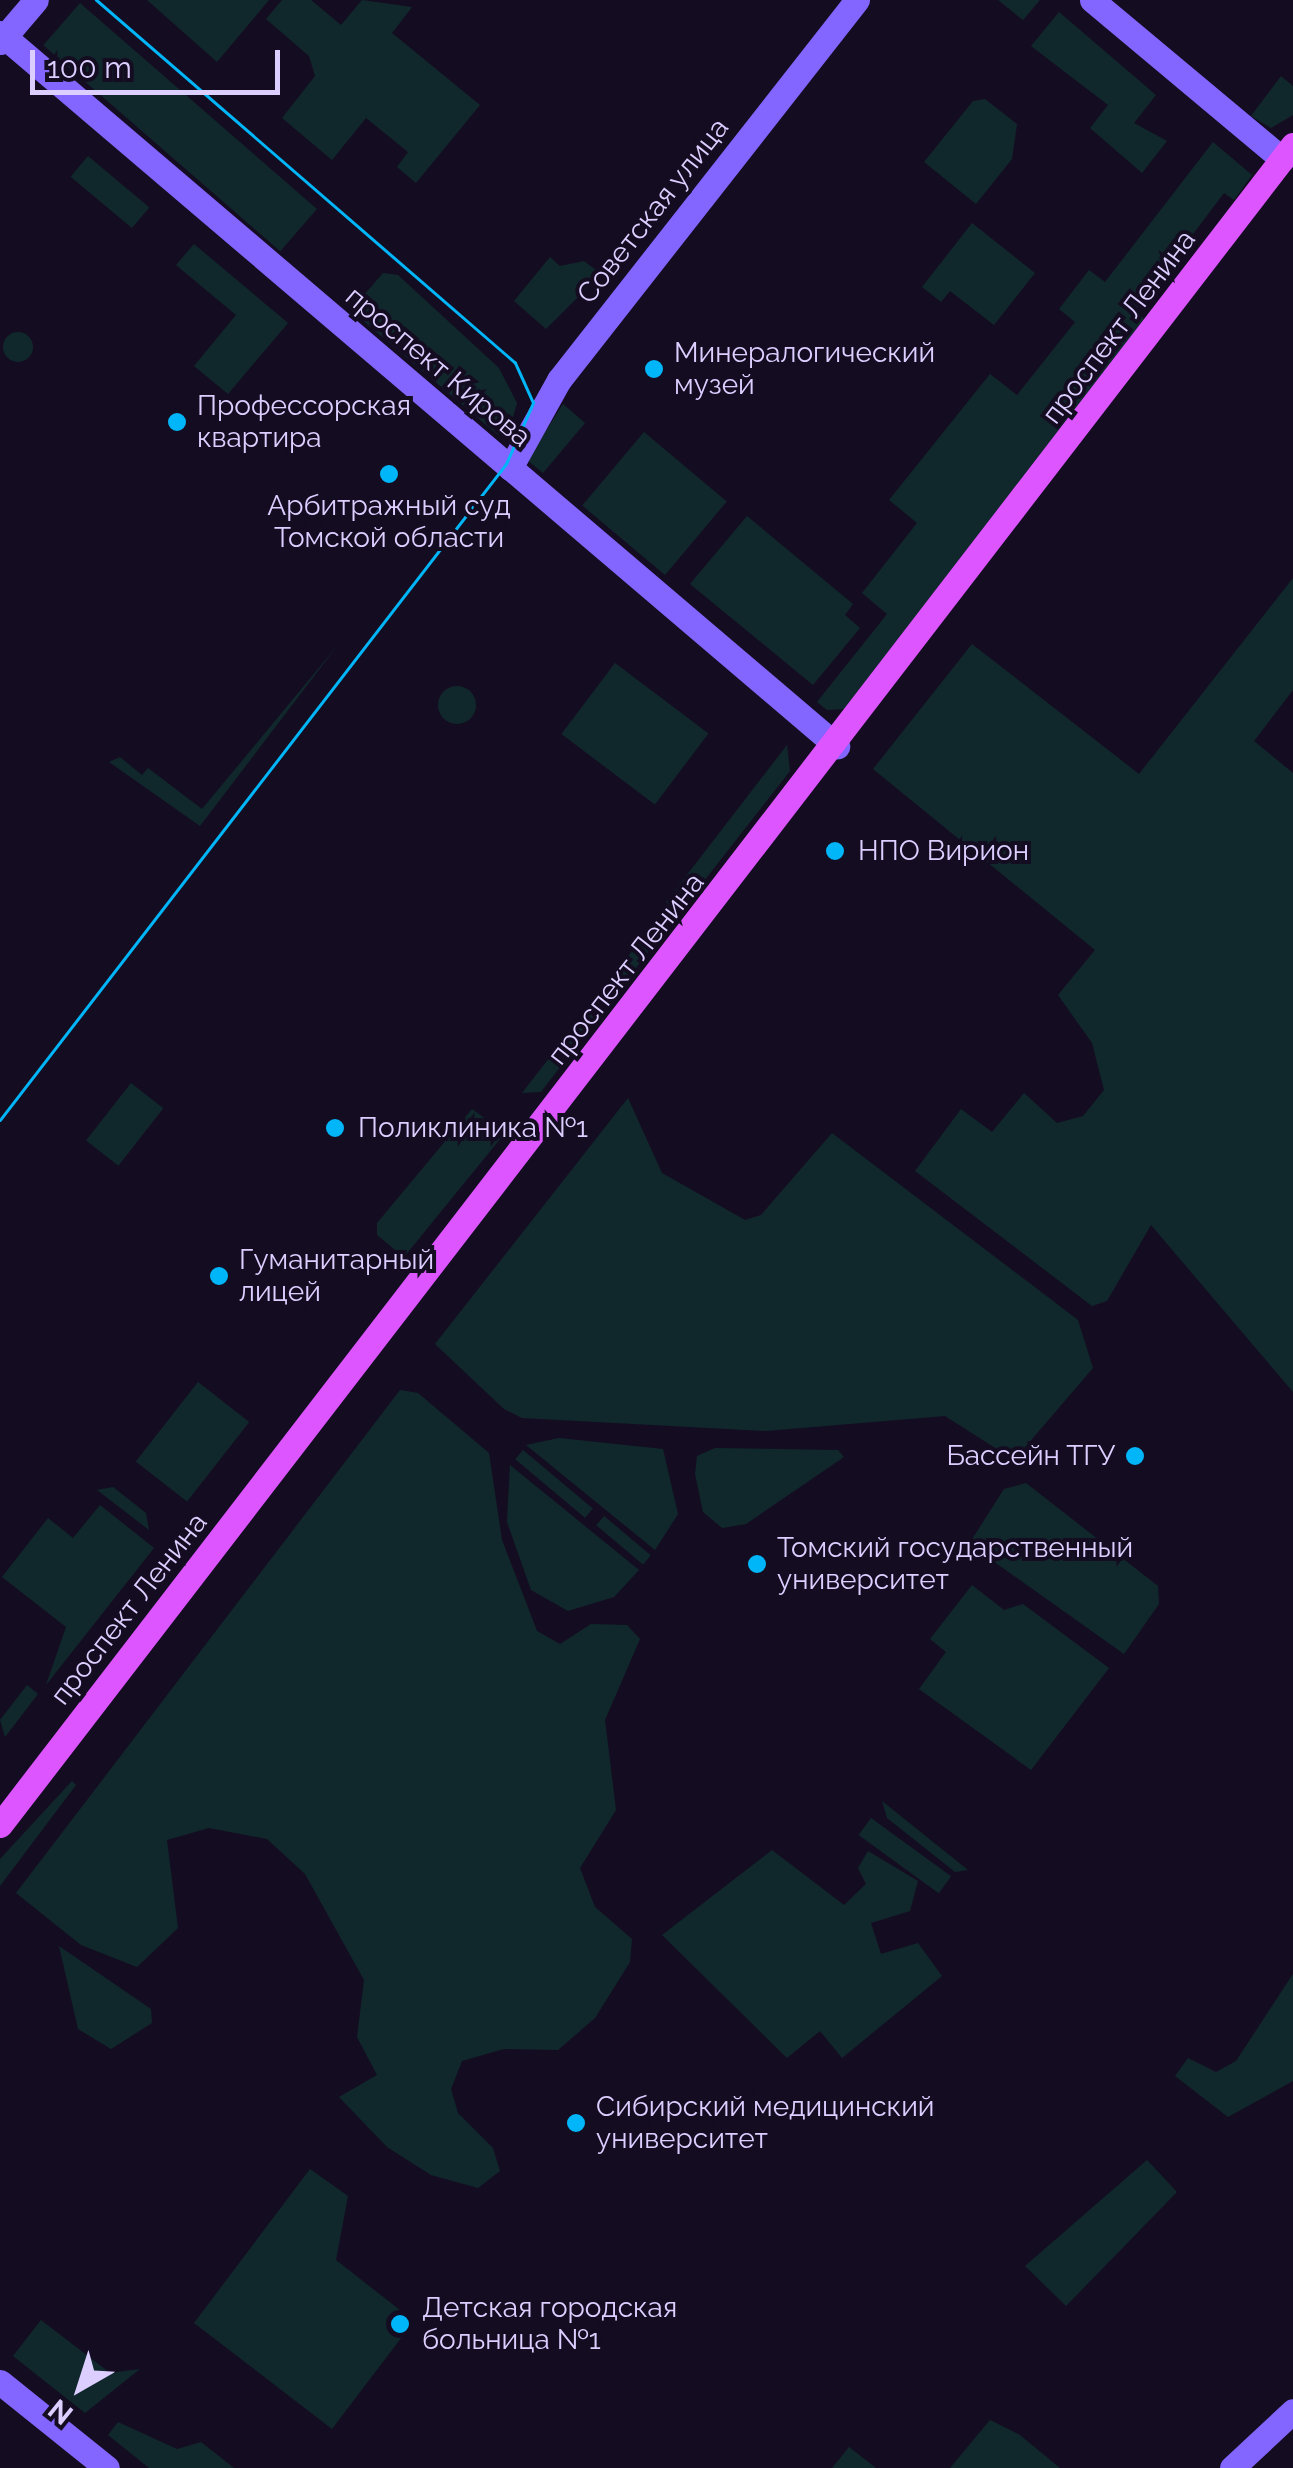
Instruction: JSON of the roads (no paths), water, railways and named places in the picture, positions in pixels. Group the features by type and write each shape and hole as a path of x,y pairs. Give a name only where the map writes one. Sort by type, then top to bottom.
{"main road":[{"path":"1,38 36,0"},
{"name":"Советская улица","path":"510,468 558,380 856,0"},
{"path":"1092,0 1288,152"},
{"name":"проспект Кирова","path":"1,38 837,746"},
{"name":"проспект Ленина","path":"0,1825 837,746 1288,152"},
{"path":"0,2382 107,2468"},
{"path":"1232,2468 1293,2411"}],"tram line":[{"path":"0,1120 506,464 533,403 515,363 96,0"}],"place":[{"name":"Минералогический музей","path":"654,369"},
{"name":"Профессорская квартира","path":"177,422"},
{"name":"Арбитражный суд Томской области","path":"389,474"},
{"name":"НПО Вирион","path":"835,851"},
{"name":"Поликлиника №1","path":"335,1128"},
{"name":"Гуманитарный лицей","path":"219,1276"},
{"name":"Бассейн ТГУ","path":"1135,1456"},
{"name":"Томский государственный университет","path":"757,1564"},
{"name":"Сибирский медицинский университет","path":"576,2123"},
{"name":"Детская городская больница №1","path":"400,2324"}]}
